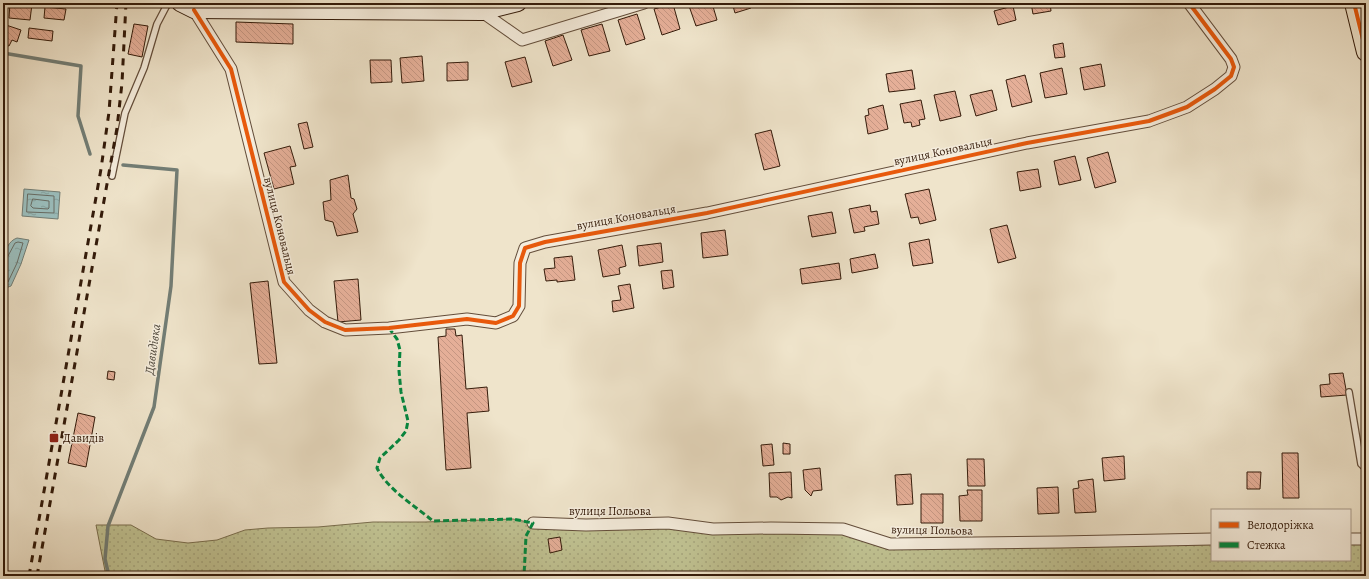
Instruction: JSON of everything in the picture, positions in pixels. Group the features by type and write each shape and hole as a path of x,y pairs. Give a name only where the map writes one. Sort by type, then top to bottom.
{"main road":[{"path":"1354,3 1366,52"}],"street":[{"path":"187,6 482,12 518,3"},
{"path":"482,12 522,40 644,3"},
{"name":"вулиця Коновальця","path":"187,6 231,69 284,282 309,310 325,322 345,330 389,328 467,319 496,323 512,316 519,306 520,263 525,248 545,242 707,212 1027,143 1149,121 1187,107 1215,89 1231,76 1234,67 1231,59 1189,3"},
{"name":"вулиця Польова","path":"533,523 586,525 668,523 713,529 843,529 890,544 1211,539"},
{"path":"1351,539 1366,539"}],"lane":[{"path":"112,176 125,113 144,68 157,24 168,3"},
{"path":"1350,392 1361,464 1366,469"}],"green space":[{"path":"513,519 533,523 843,529 890,544 1211,539 1211,561 1351,561 1351,539 1366,539 1366,576 106,576 96,525 131,525 156,539 188,543 217,540 245,530 318,527 373,522"}],"water":[{"path":"24,189 60,192 58,219 22,216"},
{"path":"17,238 29,240 21,264 11,286 3,289 5,253 12,241"}],"building":[{"path":"10,3 32,4 30,20 9,18"},
{"path":"688,3 712,3 717,20 696,26"},
{"path":"729,3 749,3 751,8 735,13 733,6 730,7"},
{"path":"1031,3 1050,3 1051,11 1033,14"},
{"path":"673,4 680,29 662,35 654,9"},
{"path":"1013,6 1016,20 998,25 994,11"},
{"path":"45,7 66,9 64,20 44,18"},
{"path":"637,14 645,39 626,45 618,20"},
{"path":"236,22 293,24 293,44 236,42"},
{"path":"3,24 21,30 17,42 12,40 9,46 3,44"},
{"path":"134,24 148,26 142,57 128,54"},
{"path":"602,24 610,51 589,56 581,30"},
{"path":"29,28 53,31 52,41 28,38"},
{"path":"563,35 572,60 553,66 545,41"},
{"path":"1063,43 1065,57 1055,58 1053,45"},
{"path":"422,56 424,81 402,83 400,58"},
{"path":"525,57 532,82 512,87 505,62"},
{"path":"370,60 391,60 392,82 371,83"},
{"path":"468,62 468,80 447,81 447,63"},
{"path":"1101,64 1105,86 1084,90 1080,68"},
{"path":"1062,68 1067,94 1045,98 1040,73"},
{"path":"912,70 915,89 889,92 886,74"},
{"path":"1025,75 1032,102 1012,107 1006,80"},
{"path":"992,90 997,110 976,116 970,95"},
{"path":"955,91 961,116 940,121 934,95"},
{"path":"921,100 925,119 919,120 920,125 912,127 911,122 904,123 900,104"},
{"path":"883,105 888,129 868,134 865,116 869,115 868,109"},
{"path":"307,122 313,147 304,149 298,124"},
{"path":"771,130 780,166 764,170 755,134"},
{"path":"290,146 296,166 290,167 294,184 274,189 264,153"},
{"path":"1108,152 1116,182 1095,188 1087,158"},
{"path":"1075,156 1081,180 1059,185 1054,161"},
{"path":"1038,169 1041,187 1020,191 1017,172"},
{"path":"348,175 351,198 354,199 357,209 353,214 358,232 337,236 333,222 325,220 323,202 331,200 330,180"},
{"path":"929,189 936,220 920,224 918,217 911,218 905,194"},
{"path":"870,205 871,212 877,211 879,224 864,227 865,231 854,233 849,209"},
{"path":"832,212 836,233 812,237 808,216"},
{"path":"1007,225 1016,258 998,263 990,229"},
{"path":"725,230 728,255 703,258 701,233"},
{"path":"929,239 933,263 913,266 909,243"},
{"path":"661,243 663,262 639,266 637,246"},
{"path":"622,245 626,266 619,268 620,274 603,277 598,250"},
{"path":"875,254 878,268 852,273 850,259"},
{"path":"572,256 575,280 557,282 557,280 546,281 544,269 555,268 554,258"},
{"path":"839,263 841,279 802,284 800,269"},
{"path":"672,270 674,287 663,289 661,271"},
{"path":"358,279 361,320 338,322 334,281"},
{"path":"268,281 277,363 259,364 250,283"},
{"path":"630,284 634,308 613,312 612,301 621,300 618,286"},
{"path":"446,329 455,329 456,336 462,335 466,389 487,387 489,411 467,413 471,468 446,470 438,337 446,336"},
{"path":"108,371 115,372 114,380 107,379"},
{"path":"1343,373 1347,395 1321,397 1320,385 1330,384 1329,374"},
{"path":"78,413 95,417 86,467 68,463"},
{"path":"783,443 790,444 790,454 783,454"},
{"path":"772,444 774,465 763,466 761,445"},
{"path":"1282,453 1298,453 1299,498 1283,498"},
{"path":"1124,456 1125,479 1104,481 1102,458"},
{"path":"967,459 984,459 985,486 968,486"},
{"path":"820,468 822,490 813,491 811,496 805,490 803,470"},
{"path":"791,472 792,498 788,497 781,500 777,497 770,497 769,473"},
{"path":"1247,472 1261,472 1260,489 1247,489"},
{"path":"911,474 913,504 897,505 895,475"},
{"path":"1093,479 1096,512 1075,513 1073,489 1079,488 1078,481"},
{"path":"1058,487 1059,513 1038,514 1037,488"},
{"path":"967,490 982,490 982,521 960,521 959,496 968,495"},
{"path":"921,494 943,494 943,523 921,523"},
{"path":"560,537 562,550 550,553 548,539"}],"waterway":[{"name":"Давидівка","path":"3,53 81,66 78,116 90,154"},
{"name":"Давидівка","path":"109,576 105,559 108,526 154,407 171,286 177,170 123,165"}],"railway":[{"path":"29,576 101,169 109,112 117,3"},
{"path":"37,576 117,128 122,83 126,3"}],"marked path":[{"path":"389,328 397,339 400,350 399,371 401,392 408,421 406,431 399,440 380,458 377,468 387,483 394,490 433,521 513,519 533,523 526,536 524,576"}],"cycle path":[{"path":"194,10 231,69 284,282 309,310 325,322 345,330 389,328 467,319 496,323 513,316 519,306 520,263 525,248 545,242 707,213 1027,143 1149,121 1187,107 1215,89 1231,76 1234,67 1231,59 1189,3"},
{"path":"1354,3 1366,52"}],"place":[{"name":"Давидів","path":"54,438"}]}
